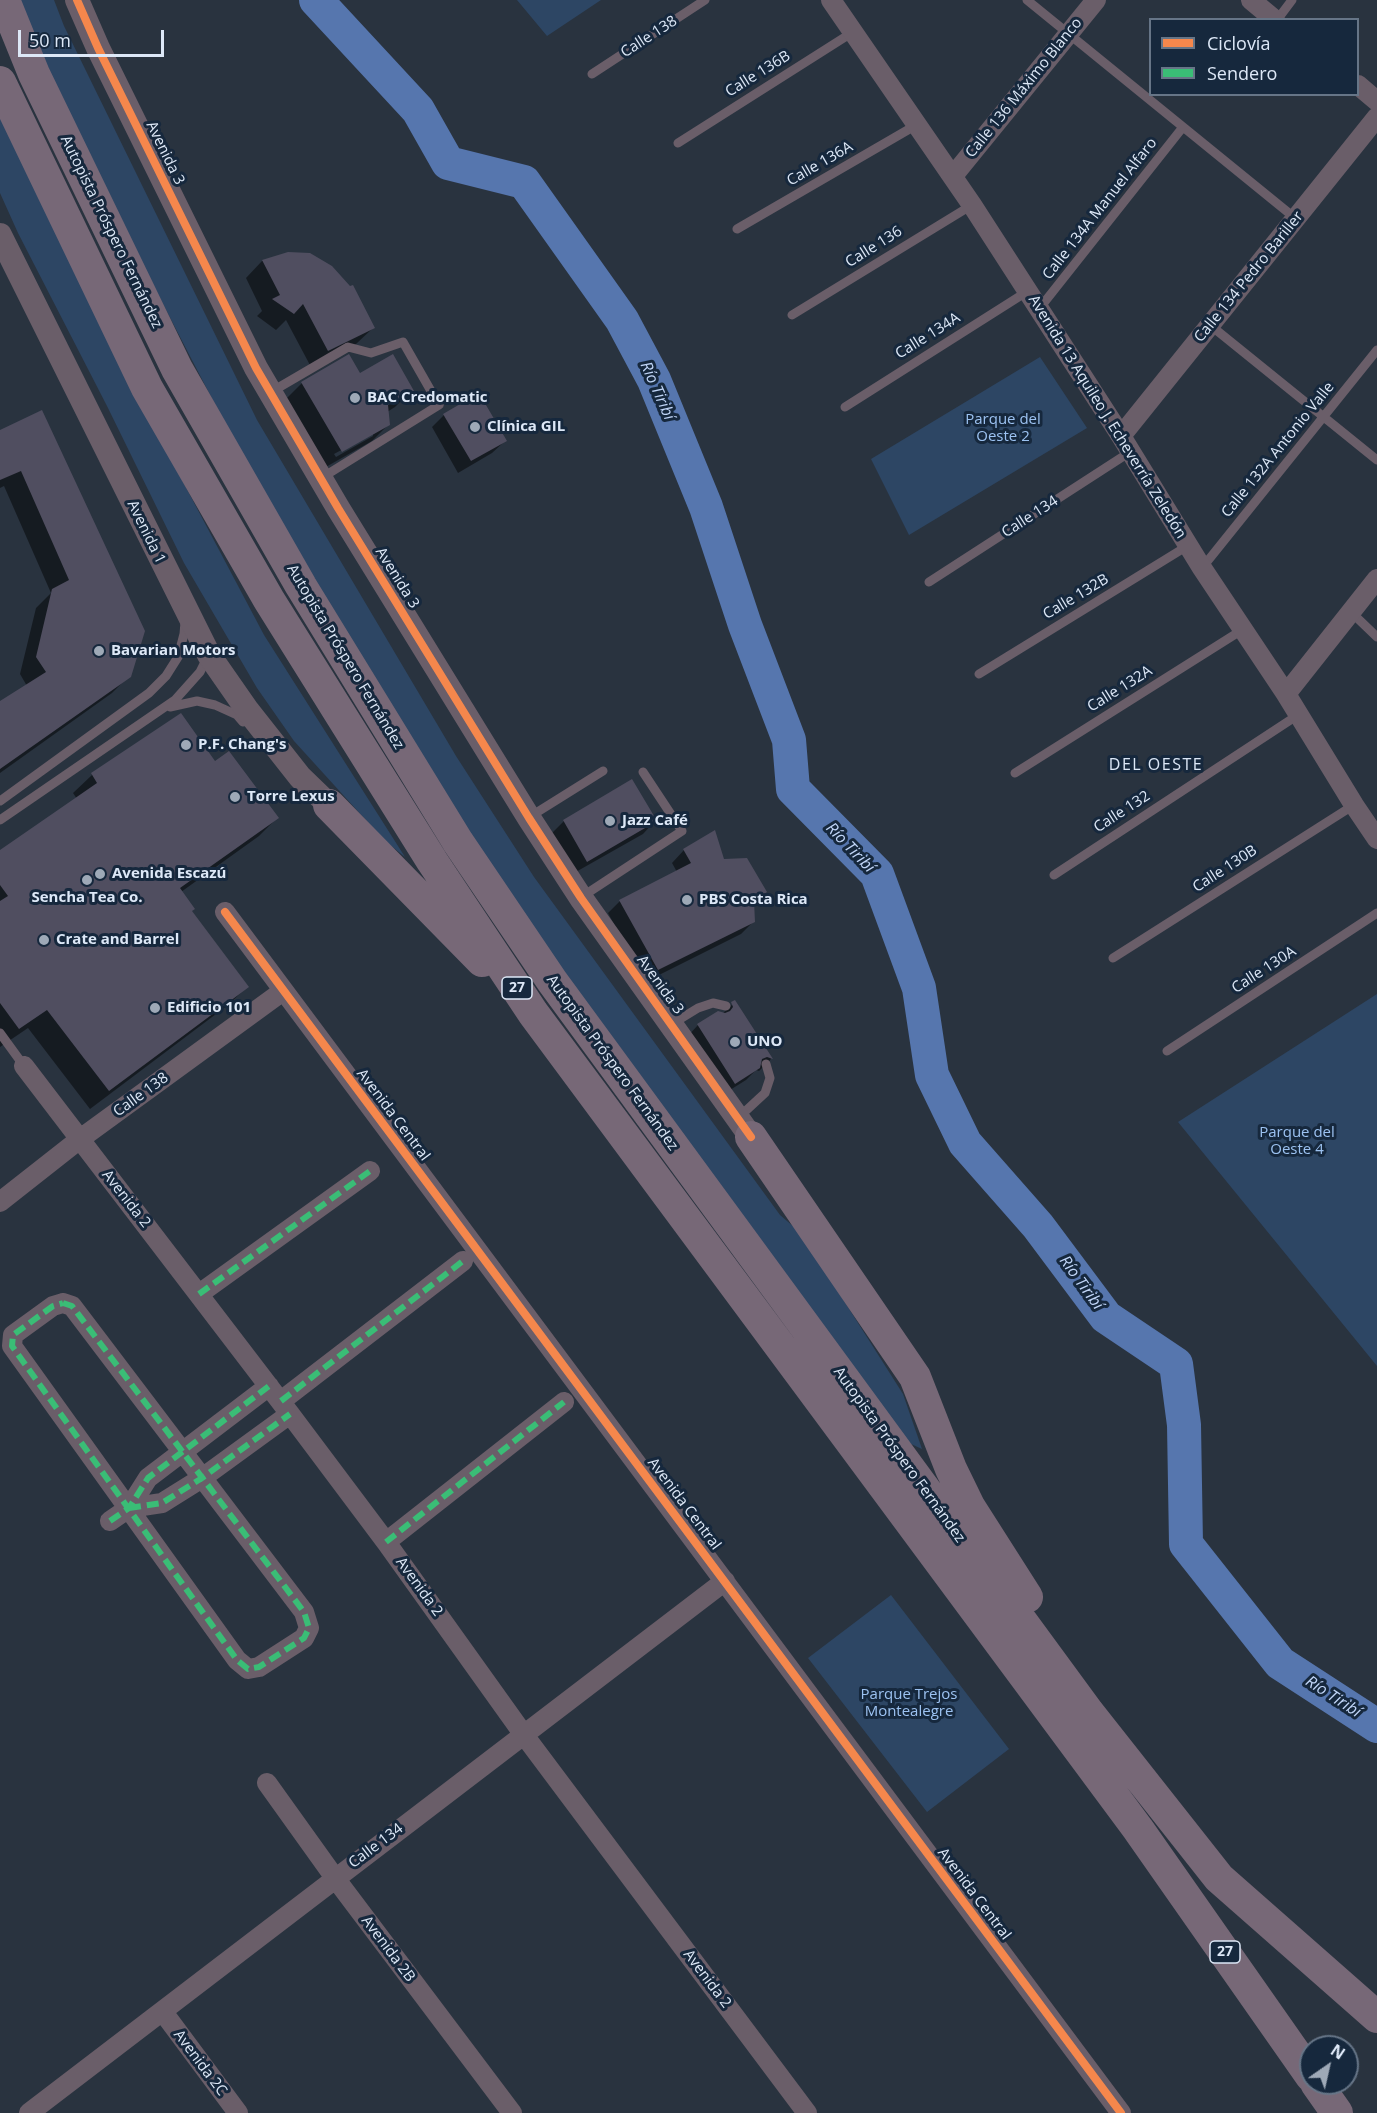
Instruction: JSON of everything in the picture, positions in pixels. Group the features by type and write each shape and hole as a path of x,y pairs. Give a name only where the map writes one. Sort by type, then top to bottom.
{"highway":[{"name":"Autopista Próspero Fernández","path":"4,0 34,74 177,369 301,586 458,842 559,990 1088,1712 1219,1878 1377,2017"},
{"name":"Autopista Próspero Fernández","path":"0,82 147,388 263,590 432,861 533,1013 1138,1828 1299,2059"},
{"path":"329,805 533,1013"},
{"path":"744,1127 915,1377 951,1468 969,1506 1025,1594 1088,1712"},
{"path":"1324,2095 1337,2113"}],"street":[{"name":"Avenida 3","path":"77,0 256,368 270,392 529,818 581,897 744,1127"},
{"name":"Avenida 13 Aquileo J. Echeverría Zeledón","path":"831,0 918,124 1040,309 1202,568 1286,694 1377,839"},
{"name":"Calle 136 Máximo Blanco","path":"953,176 1096,0"},
{"path":"1251,0 1274,18"},
{"path":"1359,86 1377,101"},
{"name":"Calle 134 Pedro Bariller","path":"1125,444 1210,325 1377,117"},
{"name":"Avenida 1","path":"0,235 209,655 300,777 329,805"},
{"path":"1286,694 1377,579"},
{"name":"Avenida Central","path":"225,912 1121,2113"},
{"name":"Calle 138","path":"0,1202 80,1139 283,991"},
{"name":"Avenida 2","path":"24,1066 280,1400 386,1542 524,1735 807,2113"},
{"path":"199,1294 370,1171"},
{"path":"129,1508 162,1503 202,1478 280,1400 463,1261"},
{"path":"63,1303 72,1306 183,1452 304,1612 309,1628 304,1638 259,1667 248,1669 237,1660 12,1346 13,1335 53,1306 63,1303"},
{"path":"111,1521 129,1508 148,1478 183,1452 280,1400"},
{"path":"386,1542 564,1402"},
{"name":"Calle 134","path":"29,2113 725,1581"},
{"name":"Avenida 2B","path":"267,1784 334,1878 512,2113"},
{"name":"Avenida 2C","path":"163,2012 238,2113"}],"lane":[{"name":"Calle 138","path":"592,74 705,0"},
{"path":"1027,0 1295,218"},
{"path":"1278,18 1292,0"},
{"name":"Calle 136B","path":"678,143 854,32"},
{"name":"Calle 136A","path":"737,230 918,124"},
{"name":"Calle 134A Manuel Alfaro","path":"1040,309 1183,127"},
{"name":"Calle 136","path":"792,315 972,205"},
{"name":"Calle 134A","path":"845,406 1028,291"},
{"path":"1210,325 1377,460"},
{"path":"270,392 348,347 371,353 403,342 439,405 321,478"},
{"name":"Calle 132A Antonio Valle","path":"1202,568 1377,350"},
{"name":"Calle 134","path":"929,582 1125,444"},
{"name":"Calle 132B","path":"979,674 1189,545"},
{"path":"0,801 149,693 166,676 178,657 184,634 185,610"},
{"path":"1351,612 1377,637"},
{"name":"Calle 132A","path":"1015,773 1242,630"},
{"path":"0,820 175,700 188,687 209,655"},
{"path":"159,711 182,703 197,701 215,705 237,715 300,777"},
{"name":"Calle 132","path":"1054,875 1298,715"},
{"path":"529,818 603,771"},
{"path":"581,897 682,831 643,772"},
{"name":"Calle 130B","path":"1113,958 1354,805"},
{"name":"Calle 130A","path":"1167,1051 1377,913"},
{"path":"671,1025 698,1008 713,1003 726,1006"},
{"path":"0,1033 4,1045 24,1066"},
{"path":"744,1127 765,1093 770,1078 766,1064"}],"green space":[{"path":"16,0 54,0 64,26 257,420 456,756 534,877 780,1215 801,1233 903,1394 922,1449 911,1444 895,1431 504,896 277,524 51,88"},
{"path":"517,0 601,0 547,36"},
{"path":"0,117 108,340 264,635 405,857 384,840 294,741 257,688 184,563 0,193"},
{"name":"Parque del Oeste 2","path":"1040,357 1087,428 909,535 871,459"},
{"name":"Parque del Oeste 4","path":"1377,994 1377,1366 1178,1122"},
{"name":"Parque Trejos Montealegre","path":"891,1595 1009,1749 927,1812 808,1658"}],"building":[{"path":"288,252 310,253 332,266 350,286 353,285 375,328 328,351 303,304 294,314 272,299 280,295 262,260"},
{"name":"BAC Credomatic","path":"349,354 360,373 393,354 414,391 388,405 390,425 342,452 301,382"},
{"name":"Clínica GIL","path":"479,393 507,441 471,461 443,414"},
{"path":"42,410 145,631 131,677 0,769 0,701 46,672 36,657 52,589 69,580 21,471 0,480 0,430"},
{"name":"Avenida Escazú","path":"181,713 215,761 229,751 279,818 180,888 195,909 192,911 249,987 109,1091 47,1010 19,1029 0,1003 0,901 8,896 0,885 0,850 97,783 91,773"},
{"name":"Jazz Café","path":"632,779 657,821 587,862 563,820"},
{"name":"PBS Costa Rica","path":"715,830 724,859 747,858 767,892 754,901 755,922 658,970 619,900 691,863 683,849"},
{"name":"UNO","path":"735,1000 773,1059 767,1057 762,1059 760,1068 735,1084 697,1024 718,1011 725,1013 730,1011 733,1007 731,1002"}],"waterway":[{"name":"Río Tiribí","path":"316,0 418,110 448,163 524,182 622,320 654,380 706,507 745,625 789,740 793,789 877,874 919,988 932,1075 965,1143 1038,1226 1106,1317 1176,1364 1184,1425 1186,1544 1280,1663 1377,1726"}],"marked path":[{"path":"199,1294 370,1171"},
{"path":"281,1401 463,1261"},
{"path":"63,1303 72,1306 304,1612 309,1628 304,1638 259,1667 248,1669 237,1660 12,1346 13,1335 53,1306 63,1303"},
{"path":"110,1521 129,1508 148,1478 269,1386"},
{"path":"386,1542 564,1402"},
{"path":"129,1508 162,1503 202,1478 290,1414"}],"cycle path":[{"path":"77,0 98,48 256,368 338,508 529,818 581,898 751,1137"},
{"path":"225,912 1121,2113"}],"place":[{"name":"BAC Credomatic","path":"355,398"},
{"name":"Clínica GIL","path":"475,427"},
{"name":"Bavarian Motors","path":"99,651"},
{"name":"P.F. Chang's","path":"186,745"},
{"name":"Torre Lexus","path":"235,797"},
{"name":"Jazz Café","path":"610,821"},
{"name":"Avenida Escazú","path":"100,874"},
{"name":"Sencha Tea Co.","path":"87,880"},
{"name":"PBS Costa Rica","path":"687,900"},
{"name":"Crate and Barrel","path":"44,940"},
{"name":"Edificio 101","path":"155,1008"},
{"name":"UNO","path":"735,1042"}],"district":[{"name":"DEL OESTE","path":"1156,765"}]}
